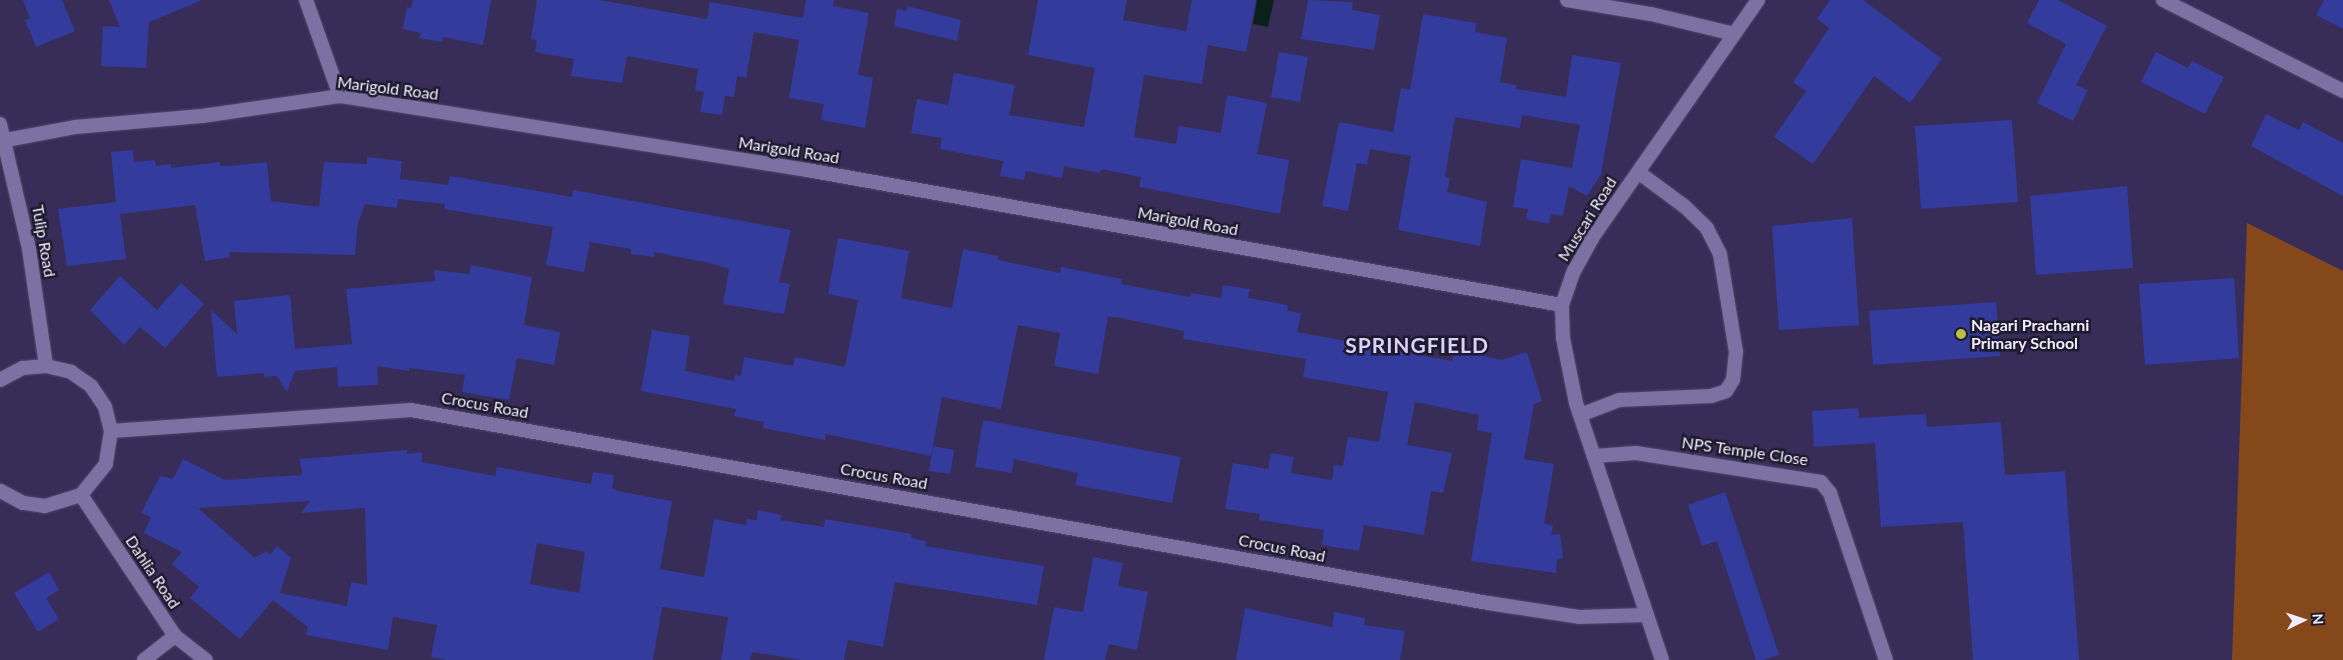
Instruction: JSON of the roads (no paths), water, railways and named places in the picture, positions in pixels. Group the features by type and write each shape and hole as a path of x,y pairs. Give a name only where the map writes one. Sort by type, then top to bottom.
{"street":[{"path":"306,0 340,96"},
{"path":"1566,0 1651,14 1734,34"},
{"name":"Muscari Road","path":"1662,660 1580,415 1563,338 1562,305 1574,271 1592,238 1758,0"},
{"path":"2163,0 2343,91"},
{"name":"Marigold Road","path":"6,140 75,127 202,116 340,96 806,170 1562,305"},
{"name":"Tulip Road","path":"0,124 6,140 5,158 29,249 46,366"},
{"path":"1580,415 1619,400 1711,396 1726,390 1733,380 1736,352 1720,254 1707,228 1684,206 1638,172"},
{"path":"0,380 23,368 46,366 71,372 91,386 106,407 111,431 106,464 81,495 45,506 23,503 0,491"},
{"name":"Crocus Road","path":"111,431 388,410 418,411 1488,603 1579,617 1647,615"},
{"name":"NPS Temple Close","path":"1594,456 1636,453 1821,482 1830,493 1886,660"},
{"name":"Dahlia Road","path":"81,495 175,636 206,660"},
{"path":"144,660 175,636"}],"place":[{"name":"Nagari Pracharni Primary School","path":"1961,334"}],"district":[{"name":"SPRINGFIELD","path":"1417,345"}]}
